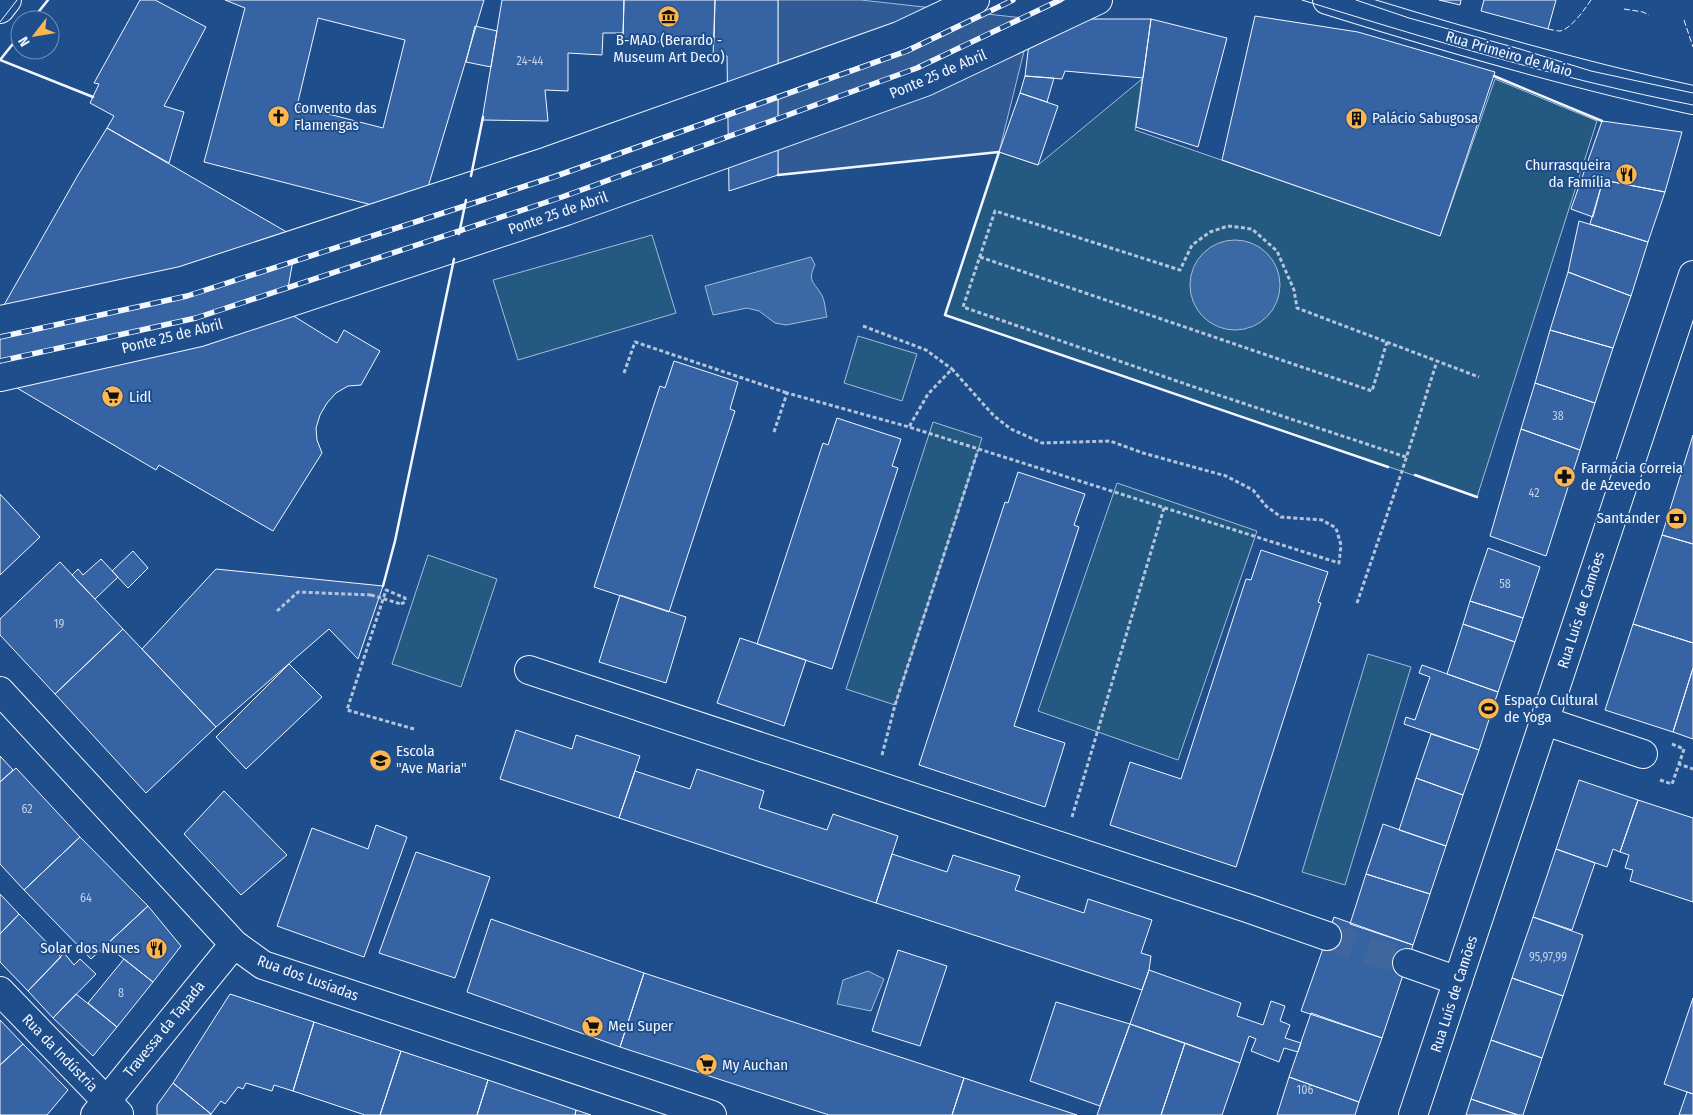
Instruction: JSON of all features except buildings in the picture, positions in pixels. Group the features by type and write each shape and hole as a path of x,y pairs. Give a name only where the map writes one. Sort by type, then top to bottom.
{"main road":[{"path":"0,9 7,0"},
{"path":"0,320 182,281 539,164 899,36 975,0"},
{"name":"Ponte 25 de Abril","path":"0,377 200,332 566,211 925,82 1098,0"},
{"name":"Rua Primeiro de Maio","path":"1327,0 1579,74 1693,100"},
{"name":"Rua Luís de Camões","path":"1413,1115 1693,276"},
{"path":"529,670 1327,936"},
{"name":"Rua dos Lusíadas","path":"0,691 234,944 263,965 679,1110 712,1115"},
{"path":"1545,721 1643,754"},
{"name":"Travessa da Tapada","path":"107,1110 234,944"},
{"path":"1407,963 1458,981"},
{"name":"Rua da Indústria","path":"0,991 107,1110"}],"path":[{"path":"1406,457 1197,388 963,307 995,211 1180,270 1192,244 1210,232 1228,226 1252,229 1277,251 1294,290 1297,308 1479,377"},
{"path":"980,257 1372,391 1387,342"},
{"path":"624,373 635,342 787,393 909,428 1339,564 1341,545 1336,528 1322,520 1281,517 1266,506 1253,490 1226,476 1143,453 1110,441 1042,443 1011,429 994,416 952,368 926,350 863,326"},
{"path":"1357,603 1437,361"},
{"path":"909,428 928,394 952,368"},
{"path":"774,432 787,393"},
{"path":"873,784 895,704 978,450"},
{"path":"1064,847 1164,508"},
{"path":"277,612 298,592 371,595 401,604 405,602 405,598 386,590 347,710 414,729"}],"shaded area":[{"path":"778,0 861,0 1032,19 999,152 778,175"},
{"path":"1142,79 1135,130 1440,236 1495,79 1597,121 1477,497 945,315 999,152 1038,165"},
{"path":"652,235 676,313 518,360 493,280"},
{"path":"1235,240 1252,244 1267,253 1276,268 1280,285 1276,302 1267,317 1252,326 1235,330 1218,326 1203,317 1194,302 1190,285 1194,268 1203,253 1218,244"},
{"path":"811,257 815,265 812,278 822,296 827,317 786,325 775,323 759,311 747,308 713,315 705,286"},
{"path":"858,336 917,354 902,401 844,383"},
{"path":"933,422 982,438 895,705 846,689"},
{"path":"1117,483 1257,531 1178,760 1038,711"},
{"path":"428,555 497,579 461,687 392,664"},
{"path":"1368,654 1411,667 1345,885 1302,872"},
{"path":"868,971 884,979 871,1011 837,1004 843,980"}],"tunnel":[{"path":"1327,936 1407,963"}],"tram line":[{"path":"0,22 17,0"},
{"path":"1302,0 1447,44 1545,71 1693,105"},
{"path":"1356,0 1409,18 1591,71 1693,93"}],"railway":[{"path":"0,337 187,296 554,177 907,51 1013,0"},
{"path":"0,361 196,318 562,197 917,68 1060,0"}],"fence":[{"path":"1548,29 1560,31 1569,27 1591,0"},
{"path":"1624,9 1643,12 1649,15"},
{"path":"1684,20 1693,47"}],"wall":[{"path":"40,10 48,0"},
{"path":"0,60 10,48"},
{"path":"0,60 93,97"},
{"path":"1494,76 1602,121"},
{"path":"471,176 483,117"},
{"path":"778,175 999,152 945,315 1388,467"},
{"path":"459,234 466,200"},
{"path":"383,586 395,541 454,259"},
{"path":"1415,475 1477,497"}],"place":[{"name":"B-MAD (Berardo - Museum Art Deco)","path":"669,17"},
{"name":"Convento das Flamengas","path":"278,117"},
{"name":"Palácio Sabugosa","path":"1356,118"},
{"name":"Churrasqueira da Família","path":"1627,174"},
{"name":"Lidl","path":"113,397"},
{"name":"Farmácia Correia de Azevedo","path":"1565,477"},
{"name":"Santander","path":"1676,518"},
{"name":"Espaço Cultural de Yoga","path":"1488,709"},
{"name":"Escola \"Ave Maria\"","path":"380,760"},
{"name":"Solar dos Nunes","path":"156,948"},
{"name":"Meu Super","path":"592,1026"},
{"name":"My Auchan","path":"706,1065"}]}
